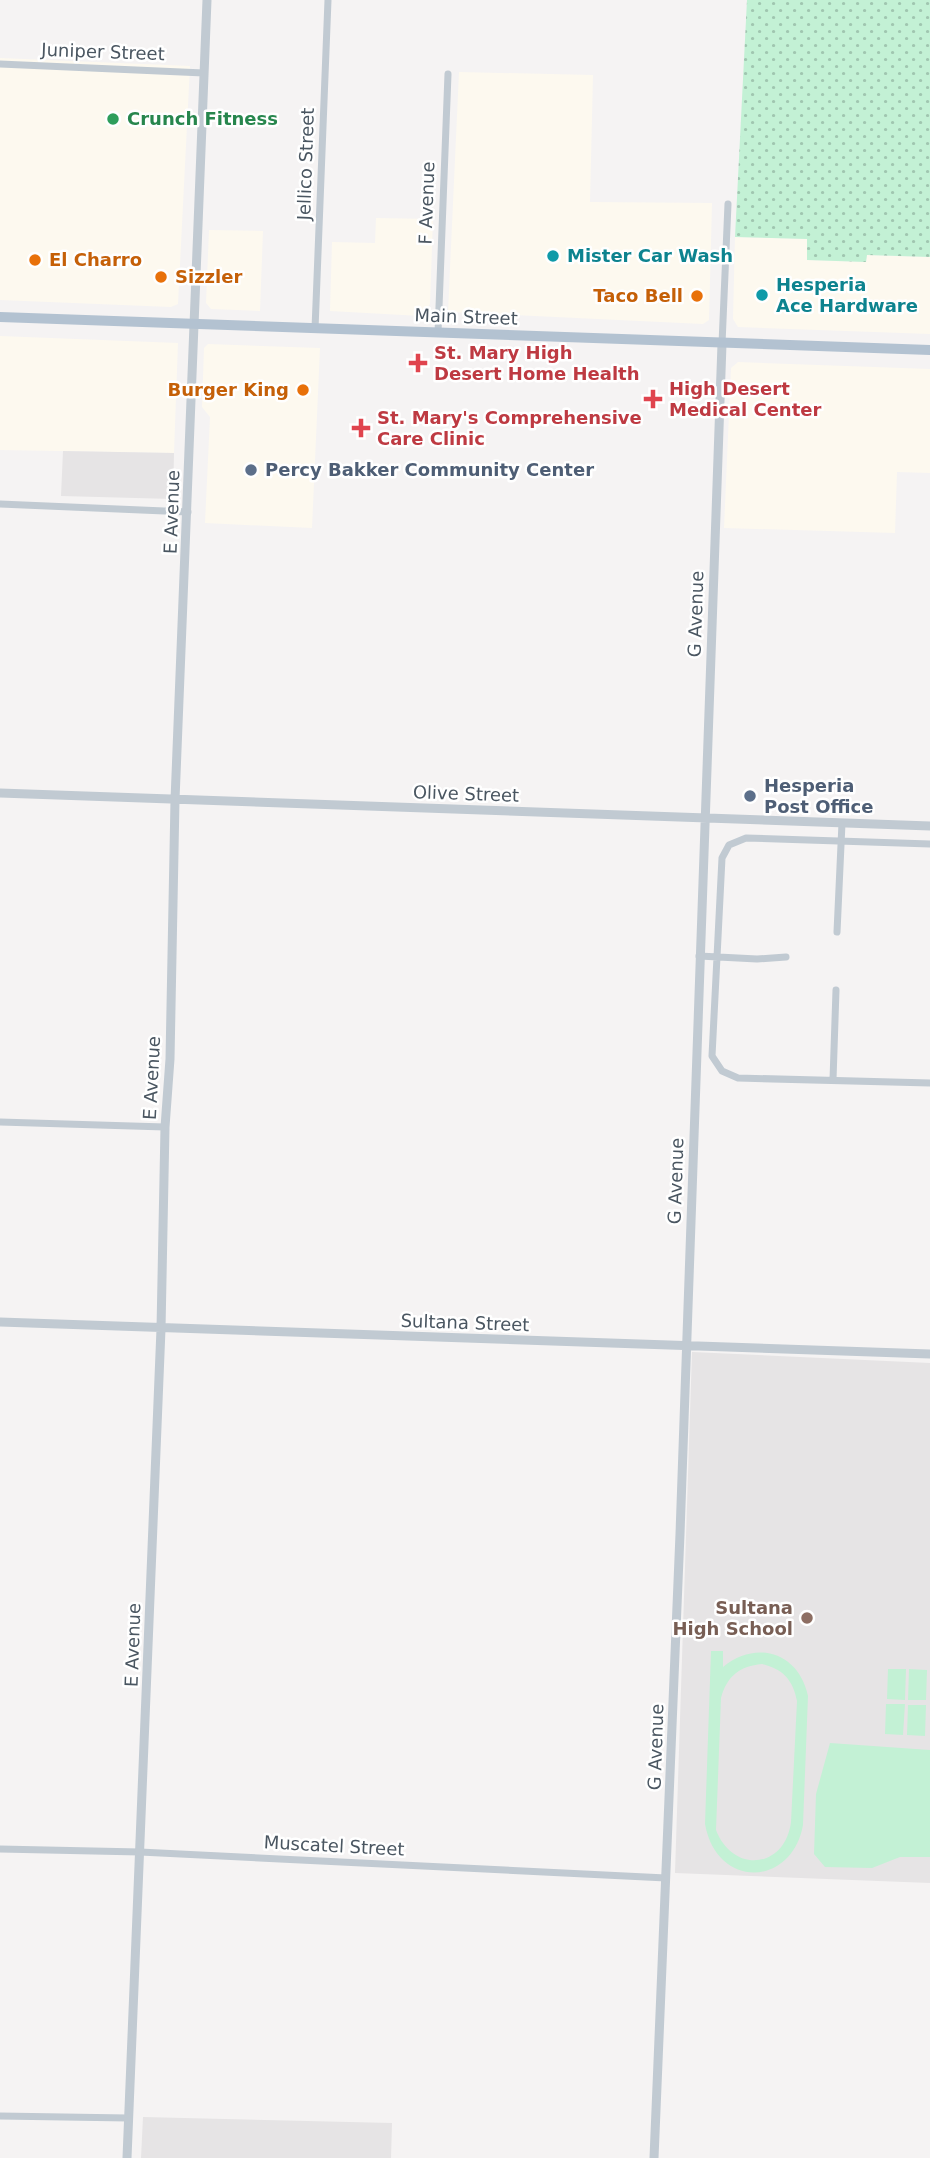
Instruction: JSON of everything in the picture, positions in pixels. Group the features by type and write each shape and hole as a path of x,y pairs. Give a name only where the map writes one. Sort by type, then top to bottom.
{"main road":[{"name":"Main Street","path":"0,317 930,350"}],"street":[{"name":"E Avenue","path":"127,2158 161,1329 175,800 207,0"},
{"name":"Jellico Street","path":"315,329 328,0"},
{"name":"Juniper Street","path":"0,64 204,72"},
{"name":"F Avenue","path":"438,333 448,74"},
{"name":"G Avenue","path":"654,2158 728,204"},
{"path":"0,504 188,512"},
{"name":"Olive Street","path":"0,793 930,826"},
{"path":"837,932 842,823"},
{"path":"930,844 746,838 729,845 722,858 712,1056 722,1071 738,1078 930,1083"},
{"path":"699,956 757,959 786,957"},
{"path":"833,1080 836,990"},
{"path":"0,1122 165,1127"},
{"name":"Sultana Street","path":"0,1322 930,1354"},
{"name":"Muscatel Street","path":"0,1849 140,1852 666,1878"},
{"path":"0,2116 128,2118"}],"shaded area":[{"path":"0,58 190,66 178,304 171,307 0,300"},
{"path":"459,72 593,75 590,202 712,203 709,320 703,324 448,312"},
{"path":"376,218 433,219 430,304 421,316 330,311 332,242 375,243"},
{"path":"209,230 263,231 260,311 211,309 206,303"},
{"path":"735,237 808,239 807,260 866,262 867,255 930,257 930,334 738,327 733,319"},
{"path":"0,336 178,343 174,453 0,450"},
{"path":"208,344 320,348 312,528 205,523 210,417 202,407 204,348"},
{"path":"738,362 930,369 930,473 897,472 895,533 724,528 731,368"},
{"path":"63,451 174,453 173,499 61,496"},
{"name":"Sultana High School","path":"692,1352 930,1363 930,1883 675,1873"},
{"path":"143,2117 392,2123 391,2158 141,2158"}],"green space":[{"path":"747,0 930,0 930,257 867,255 866,262 807,260 807,239 735,237"},
{"path":"711,1651 723,1651 723,1667 736,1658 749,1654 775,1655 796,1669 808,1696 803,1825 796,1845 785,1860 770,1869 754,1872 738,1870 724,1861 712,1846 705,1824","holes":["762,1664 786,1676 797,1701 791,1822 787,1838 779,1849 769,1857 746,1859 734,1854 716,1830 721,1698 731,1678 741,1670"]},
{"path":"888,1669 906,1669 905,1700 887,1699"},
{"path":"909,1669 927,1670 926,1700 908,1700"},
{"path":"886,1704 905,1704 903,1735 885,1734"},
{"path":"908,1705 926,1705 925,1736 907,1735"},
{"path":"830,1743 930,1750 930,1857 900,1857 872,1868 825,1867 814,1854 816,1794"}],"place":[{"name":"Crunch Fitness","path":"113,119"},
{"name":"Mister Car Wash","path":"553,256"},
{"name":"El Charro","path":"35,260"},
{"name":"Sizzler","path":"161,277"},
{"name":"Hesperia Ace Hardware","path":"762,295"},
{"name":"Taco Bell","path":"697,296"},
{"name":"St. Mary High Desert Home Health","path":"418,363"},
{"name":"Burger King","path":"303,390"},
{"name":"High Desert Medical Center","path":"653,399"},
{"name":"St. Mary's Comprehensive Care Clinic","path":"361,428"},
{"name":"Percy Bakker Community Center","path":"251,470"},
{"name":"Hesperia Post Office","path":"750,796"},
{"name":"Sultana High School","path":"807,1618"}]}
